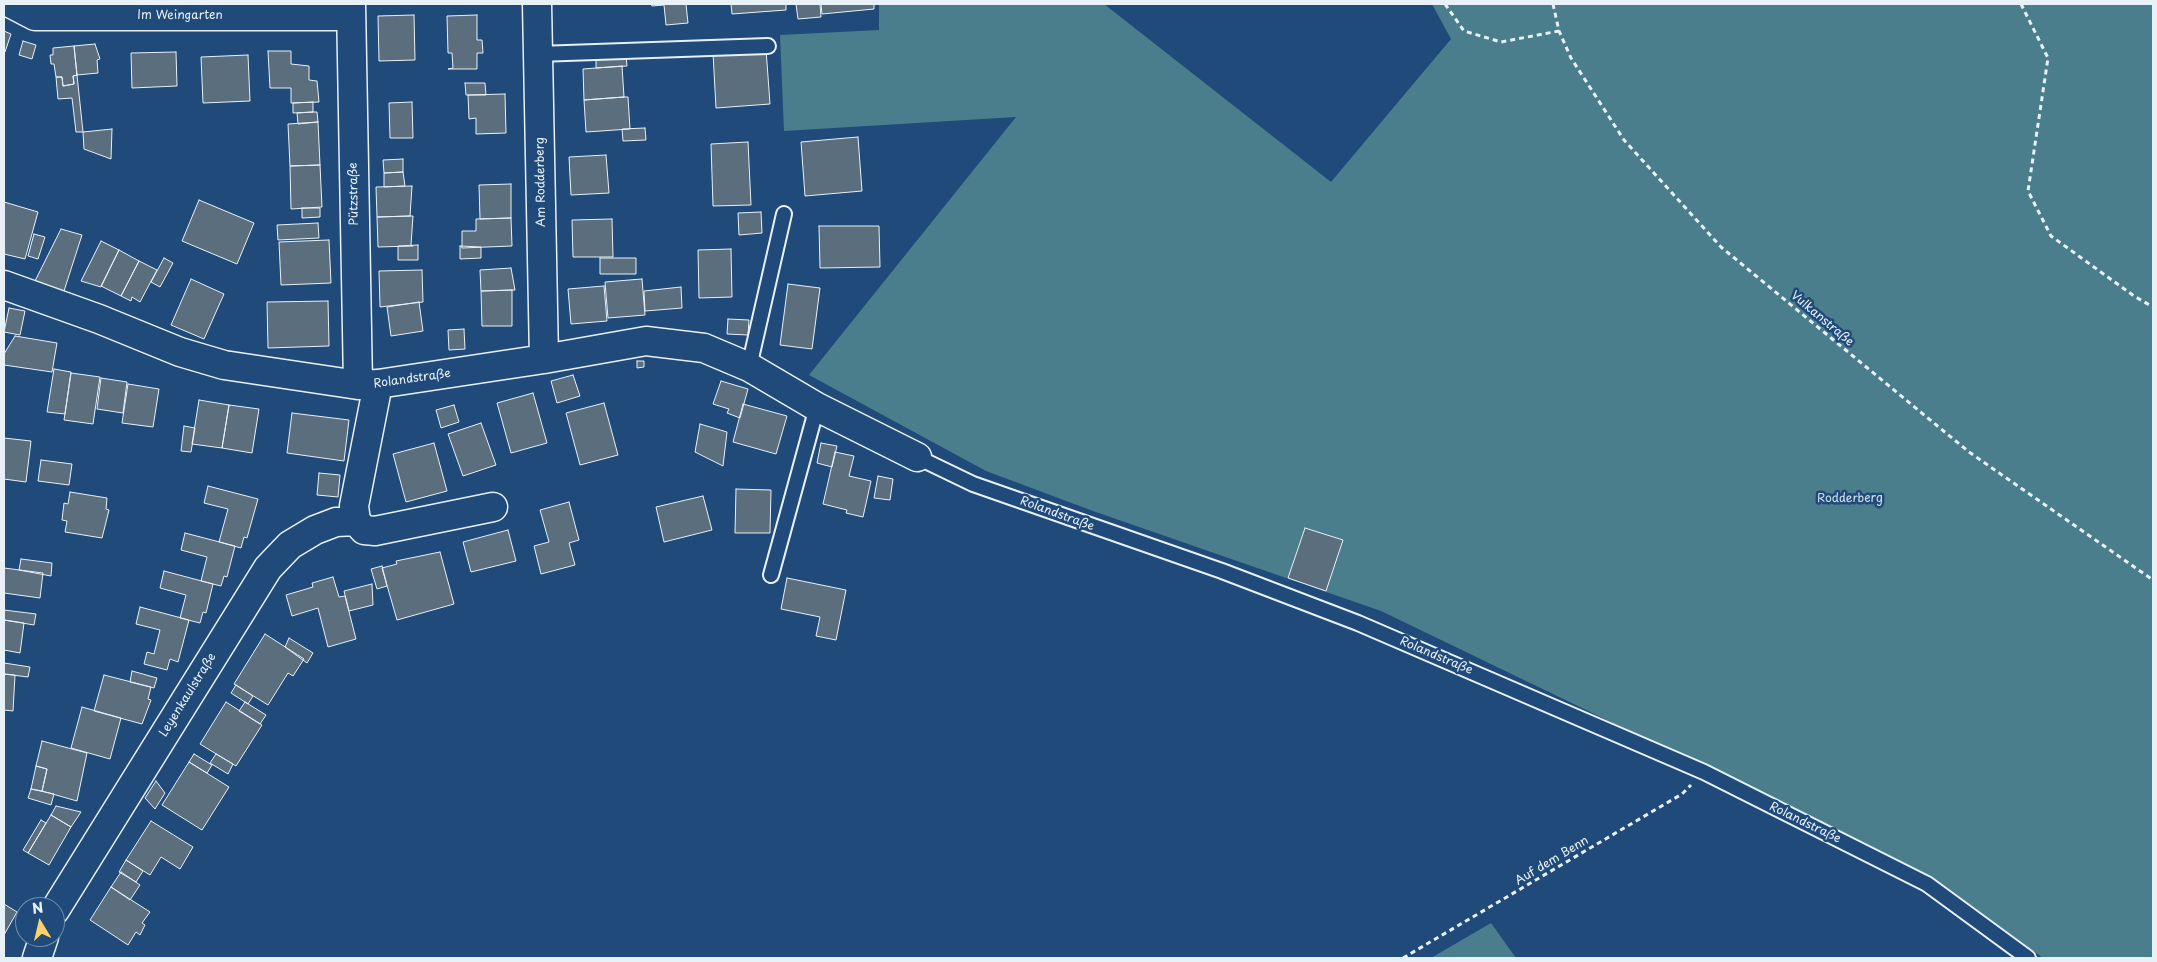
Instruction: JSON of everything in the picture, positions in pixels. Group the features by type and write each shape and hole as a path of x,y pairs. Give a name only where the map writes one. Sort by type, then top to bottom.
{"street":[{"name":"Im Weingarten","path":"12,4 35,16 351,10"},
{"name":"Am Rodderberg","path":"537,4 544,359"},
{"name":"Pützstraße","path":"351,10 368,385"},
{"name":"Rolandstraße","path":"4,285 99,319 180,352 224,365 368,385 544,359 646,341 704,348 749,367 818,407 917,457"},
{"path":"368,385 354,506 356,521 364,530 374,531 493,507"},
{"name":"Leyenkaulstraße","path":"63,897 268,568 290,545 315,530 336,522 356,521"}],"lane":[{"path":"538,54 768,46"},
{"path":"749,367 784,214"},
{"path":"771,575 818,407"},
{"name":"Rolandstraße","path":"917,457 973,484 1222,571 1358,623 1704,772 1927,884 2028,958"}],"path":[{"path":"1445,4 1464,31 1501,42 1559,31"},
{"name":"Vulkanstraße","path":"1553,4 1559,31 1571,58 1624,140 1721,247 1968,452 2153,580"},
{"path":"2021,4 2048,58 2028,191 2051,236 2134,296 2153,307"},
{"name":"Auf dem Benn","path":"1404,958 1682,794 1704,772"}],"green space":[{"name":"Rodderberg","path":"879,4 1104,4 1331,182 1451,39 1432,4 2153,4 2153,958 2043,958 1930,876 1381,611 1093,511 986,471 809,375 1016,117 784,131 780,35 879,30"},
{"path":"1491,923 1516,958 1431,958"}],"building":[{"path":"651,4 686,4 688,23 666,25 664,5 652,6"},
{"path":"731,4 786,4 786,10 732,14"},
{"path":"796,4 820,4 821,17 798,19"},
{"path":"821,4 874,4 874,9 822,14"},
{"path":"414,15 415,60 379,61 378,16"},
{"path":"477,15 477,40 482,40 483,53 477,53 477,69 448,69 453,68 452,53 448,53 447,16"},
{"path":"4,31 11,34 5,52 4,51"},
{"path":"23,41 36,45 32,59 19,55"},
{"path":"95,44 100,59 97,60 98,73 77,75 74,46"},
{"path":"74,46 77,75 73,76 74,84 63,86 62,77 56,77 50,55 53,55 53,48"},
{"path":"766,49 770,104 716,108 713,53"},
{"path":"268,51 291,51 291,64 309,66 309,80 317,81 319,102 291,103 291,88 270,88"},
{"path":"176,52 177,86 132,88 131,53"},
{"path":"248,55 250,101 203,103 201,57"},
{"path":"626,55 627,66 596,68 596,57"},
{"path":"622,66 624,97 584,100 583,69"},
{"path":"77,75 83,132 76,132 72,98 58,99 56,77 62,77 63,86 74,84 73,76"},
{"path":"465,83 485,83 486,95 466,95"},
{"path":"505,94 506,133 476,134 476,118 469,119 468,95"},
{"path":"628,97 630,129 586,132 584,100"},
{"path":"313,102 313,112 293,113 293,103"},
{"path":"412,102 413,138 390,138 389,103"},
{"path":"317,112 318,122 298,124 297,113"},
{"path":"318,122 320,165 290,166 288,124"},
{"path":"645,128 646,140 623,141 622,129"},
{"path":"112,129 111,159 84,149 83,132"},
{"path":"858,137 862,191 805,196 801,142"},
{"path":"748,142 751,205 713,206 711,144"},
{"path":"606,155 609,193 571,195 569,157"},
{"path":"403,159 403,172 384,173 383,160"},
{"path":"320,165 322,207 291,209 290,166"},
{"path":"403,172 405,186 384,187 384,173"},
{"path":"511,184 511,218 480,219 479,185"},
{"path":"412,186 410,216 377,217 376,187"},
{"path":"199,200 254,223 237,264 182,241"},
{"path":"4,202 38,212 25,259 4,254"},
{"path":"302,208 320,208 320,217 302,218"},
{"path":"761,212 762,233 739,235 738,213"},
{"path":"413,216 411,245 413,246 378,247 377,217"},
{"path":"511,218 512,246 462,248 462,231 476,231 476,219"},
{"path":"612,219 613,257 573,257 572,220"},
{"path":"318,223 319,238 278,240 277,225"},
{"path":"819,226 879,226 880,267 820,268"},
{"path":"61,229 82,235 64,291 34,283"},
{"path":"34,234 45,237 38,259 28,256"},
{"path":"329,240 331,283 281,285 279,242"},
{"path":"101,241 119,250 101,287 81,281"},
{"path":"418,245 418,260 398,260 398,246"},
{"path":"460,246 481,247 481,258 460,259"},
{"path":"731,249 732,297 699,298 698,250"},
{"path":"119,250 139,261 121,296 101,286"},
{"path":"164,258 173,263 160,287 151,282"},
{"path":"600,258 636,258 636,274 600,274"},
{"path":"139,261 157,270 140,302 132,297 131,301 121,296"},
{"path":"511,268 515,290 481,291 480,270"},
{"path":"422,270 423,302 380,307 379,271"},
{"path":"191,279 224,294 204,339 171,325"},
{"path":"642,279 645,315 608,318 605,282"},
{"path":"788,284 820,288 812,349 780,345"},
{"path":"604,286 607,321 571,324 568,289"},
{"path":"681,287 682,308 645,311 644,291"},
{"path":"512,290 512,326 482,326 481,291"},
{"path":"328,301 329,346 268,348 267,302"},
{"path":"419,302 423,331 391,336 387,307"},
{"path":"9,308 25,311 20,335 4,332"},
{"path":"728,319 749,320 748,335 727,334"},
{"path":"464,329 465,349 449,350 448,330"},
{"path":"15,336 57,343 52,372 4,365 4,354"},
{"path":"637,361 644,361 644,367 637,368"},
{"path":"54,369 71,372 65,414 47,412"},
{"path":"71,373 100,377 93,424 64,420"},
{"path":"573,375 580,396 557,403 551,381"},
{"path":"101,378 127,382 123,413 97,409"},
{"path":"721,381 748,389 740,418 727,413 729,409 713,404"},
{"path":"128,384 159,389 153,427 122,423"},
{"path":"533,393 547,443 511,453 497,403"},
{"path":"199,400 229,405 222,448 192,444"},
{"path":"604,403 618,455 580,465 566,413"},
{"path":"743,404 787,416 776,454 733,442"},
{"path":"229,405 259,409 252,453 222,448"},
{"path":"454,405 459,422 441,428 436,410"},
{"path":"292,413 349,420 344,461 287,453"},
{"path":"481,423 496,465 463,476 448,434"},
{"path":"700,424 727,432 723,466 695,452"},
{"path":"184,426 195,428 191,452 181,451"},
{"path":"4,438 31,441 26,482 4,479"},
{"path":"434,443 447,491 406,502 393,454"},
{"path":"821,443 837,446 832,467 817,463"},
{"path":"835,452 854,456 849,476 871,481 863,517 846,513 847,510 823,504"},
{"path":"41,460 72,464 69,485 38,481"},
{"path":"319,473 340,475 338,497 317,495"},
{"path":"878,476 893,479 890,500 874,498"},
{"path":"208,486 258,499 247,538 244,537 241,548 219,542 228,509 204,503"},
{"path":"736,489 771,490 770,533 735,533"},
{"path":"70,492 107,498 106,509 109,510 102,538 65,532 67,521 62,520 64,503 68,504"},
{"path":"703,496 712,530 664,542 656,507"},
{"path":"569,502 579,540 569,543 575,565 541,574 534,546 549,542 540,510"},
{"path":"1305,528 1343,540 1326,591 1288,578"},
{"path":"508,530 516,561 471,572 463,542"},
{"path":"185,533 235,546 227,577 224,576 221,586 201,581 207,557 181,550"},
{"path":"440,552 454,604 397,620 382,568 397,564 396,561"},
{"path":"21,559 52,563 51,576 19,570"},
{"path":"382,566 387,586 377,589 371,569"},
{"path":"4,568 43,573 40,598 4,593"},
{"path":"164,571 213,584 206,613 203,612 200,623 180,618 186,595 160,588"},
{"path":"333,577 339,597 345,596 356,639 328,647 318,608 292,616 286,595 313,587 312,583"},
{"path":"787,578 846,590 836,640 816,636 820,617 781,609"},
{"path":"372,584 373,605 349,611 344,591"},
{"path":"140,607 189,620 178,662 170,659 167,670 144,664 147,652 154,654 160,630 136,624"},
{"path":"4,610 36,614 34,625 4,620"},
{"path":"4,620 24,623 20,653 4,650"},
{"path":"265,634 304,659 293,676 288,673 268,705 234,684"},
{"path":"289,638 313,653 307,663 285,647"},
{"path":"4,663 30,667 28,677 4,674"},
{"path":"132,671 157,678 154,688 130,682"},
{"path":"4,674 15,675 13,711 4,710"},
{"path":"104,675 151,687 148,699 151,700 142,724 94,711"},
{"path":"236,685 253,696 248,704 231,693"},
{"path":"226,702 262,725 236,766 200,744"},
{"path":"245,702 266,715 260,724 239,711"},
{"path":"82,707 121,718 110,759 71,748"},
{"path":"42,741 87,753 77,801 42,791 47,769 36,766"},
{"path":"194,754 212,765 207,773 189,762"},
{"path":"216,754 233,764 228,774 210,763"},
{"path":"189,762 229,787 202,830 162,805"},
{"path":"36,766 47,769 42,791 31,789"},
{"path":"156,781 165,793 155,809 145,798"},
{"path":"31,789 54,794 51,805 28,798"},
{"path":"56,806 81,812 71,827 51,815"},
{"path":"51,815 71,827 49,865 28,853"},
{"path":"41,820 46,823 28,853 23,850"},
{"path":"151,821 193,847 180,869 161,857 150,875 126,860"},
{"path":"126,860 143,871 136,882 119,872"},
{"path":"121,872 140,885 130,900 111,887"},
{"path":"111,887 150,912 142,923 145,925 140,935 136,932 128,945 90,920"},
{"path":"4,904 15,911 15,916 4,935"}]}
